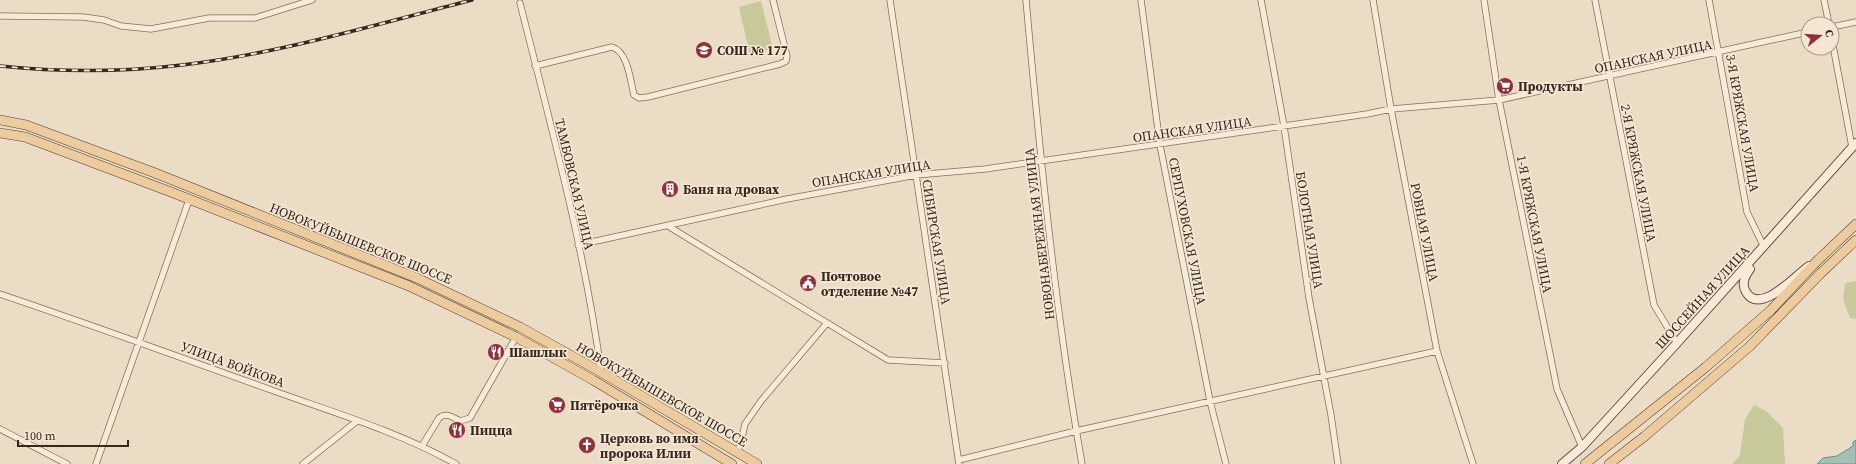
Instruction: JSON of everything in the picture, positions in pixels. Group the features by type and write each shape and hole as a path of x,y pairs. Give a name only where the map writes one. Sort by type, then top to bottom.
{"main road":[{"name":"НОВОКУЙБЫШЕВСКОЕ ШОССЕ","path":"0,120 26,125 155,173 417,278 520,327 670,411 757,464"},
{"name":"НОВОКУЙБЫШЕВСКОЕ ШОССЕ","path":"0,133 25,137 409,286 516,338 593,380 732,464"},
{"name":"ШОССЕЙНАЯ УЛИЦА","path":"1562,464 1582,447 1677,344 1854,145"},
{"path":"1585,464 1706,367 1771,310 1817,261 1856,224"},
{"path":"1609,464 1750,346 1821,273 1856,240"},
{"path":"1754,259 1753,266 1745,276 1744,286 1746,293 1759,300 1776,294 1797,274 1817,261"}],"street":[{"path":"0,16 82,18 104,20 121,26 151,29 209,18 255,18 312,0"},
{"path":"535,66 612,47 619,49 624,56 634,94 639,98 780,64 786,61 787,56 773,0"},
{"name":"СИБИРСКАЯ УЛИЦА","path":"890,0 959,462"},
{"name":"НОВОНАБЕРЕЖНАЯ УЛИЦА","path":"1026,0 1040,160 1057,304 1082,464"},
{"name":"СЕРПУХОВСКАЯ УЛИЦА","path":"1141,0 1160,145 1210,400 1226,464"},
{"name":"БОЛОТНАЯ УЛИЦА","path":"1261,0 1284,126 1309,298 1324,375 1338,464"},
{"name":"РОВНАЯ УЛИЦА","path":"1373,0 1391,109 1437,351 1473,464"},
{"name":"1-Я КРЯЖСКАЯ УЛИЦА","path":"1484,0 1499,100 1556,389 1582,447"},
{"name":"2-Я КРЯЖСКАЯ УЛИЦА","path":"1595,0 1654,305 1677,344"},
{"name":"3-Я КРЯЖСКАЯ УЛИЦА","path":"1709,0 1720,53 1748,212 1764,247"},
{"path":"1824,0 1827,16"},
{"name":"ТАМБОВСКАЯ УЛИЦА","path":"520,3 578,245 601,372"},
{"path":"1840,25 1856,22"},
{"name":"ОПАНСКАЯ УЛИЦА","path":"578,245 787,199 916,175 985,169 1040,160 1160,145 1367,114 1391,109 1499,100 1720,53 1800,34"},
{"path":"1835,56 1854,145"},
{"path":"96,464 138,341 189,200"},
{"path":"668,226 888,360 945,363"},
{"name":"УЛИЦА ВОЙКОВА","path":"0,294 138,341 357,421 422,446 456,464"},
{"path":"737,453 745,424 761,401 827,323"},
{"path":"422,446 438,418 442,415 449,415 460,421 470,418 516,338"},
{"path":"959,462 1076,431 1210,400 1437,351"},
{"path":"303,464 357,421"},
{"path":"0,429 67,464"}],"green space":[{"path":"761,1 773,49 750,55 739,7"},
{"path":"1856,281 1856,319 1850,318 1843,299 1845,283"},
{"path":"1754,405 1766,411 1783,428 1785,464 1732,464 1740,455 1745,419"}],"shaded area":[{"path":"1856,440 1856,464 1817,464 1823,458 1837,456 1853,446 1853,442"}],"railway":[{"path":"0,66 68,70 114,70 182,65 218,60 291,46 472,0"}],"place":[{"name":"СОШ № 177","path":"704,50"},
{"name":"Продукты","path":"1505,86"},
{"name":"Баня на дровах","path":"670,189"},
{"name":"Почтовое отделение №47","path":"808,283"},
{"name":"Шашлык","path":"496,352"},
{"name":"Пятёрочка","path":"557,405"},
{"name":"Пицца","path":"457,430"},
{"name":"Церковь во имя пророка Илии","path":"587,445"}]}
